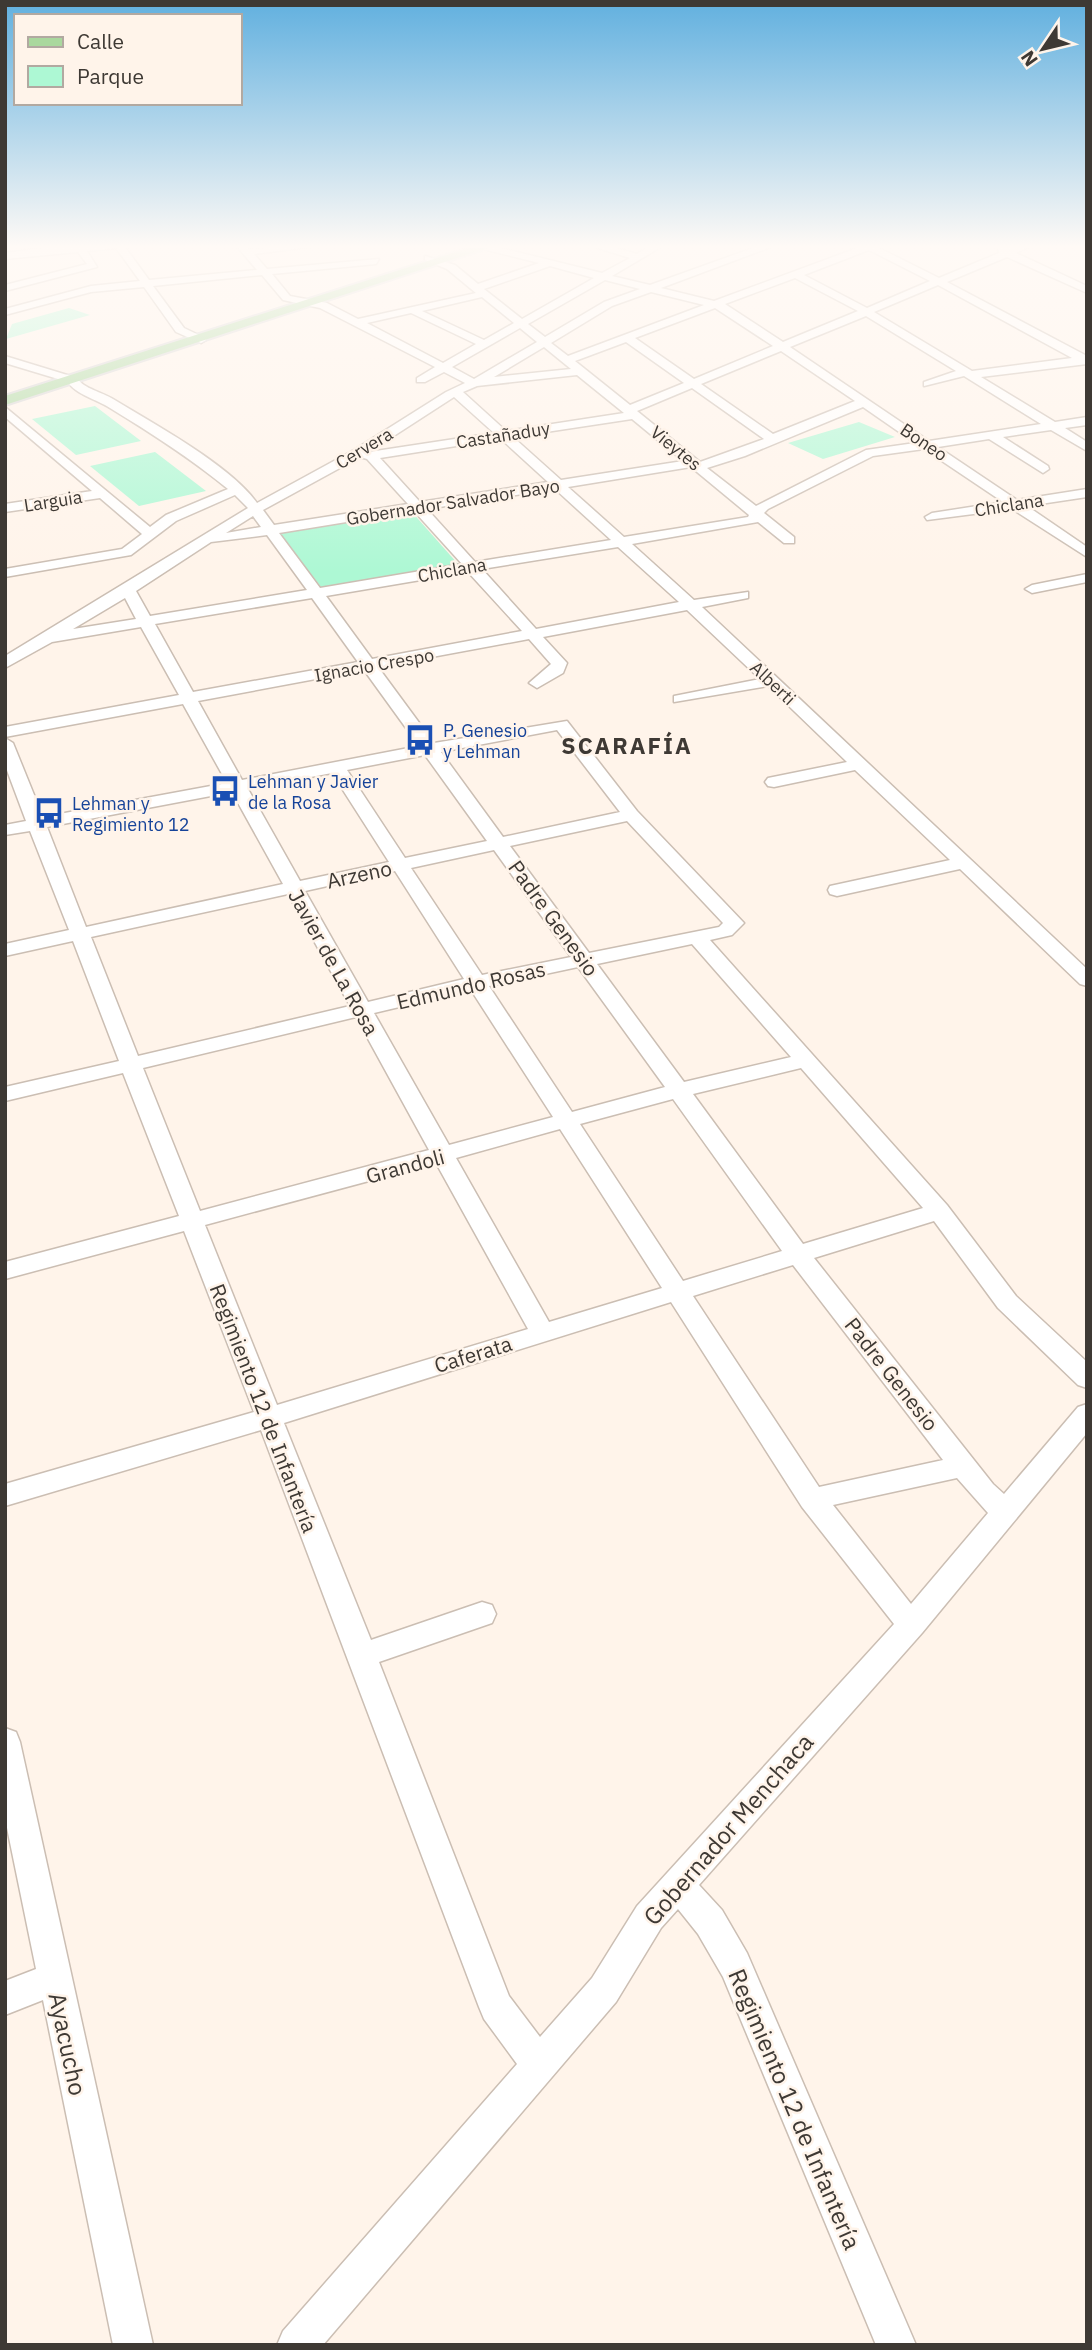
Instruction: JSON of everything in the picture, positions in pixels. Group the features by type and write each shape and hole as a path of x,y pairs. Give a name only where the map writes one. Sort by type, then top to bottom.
{"main road":[{"path":"5,401 68,377 143,354"},
{"path":"5,392 68,377"}],"street":[{"path":"416,354 474,383 577,372"},
{"path":"421,380 467,354"},
{"name":"Cervera","path":"5,663 254,511 366,452 456,392 524,354"},
{"name":"Vieytes","path":"556,354 789,540"},
{"path":"565,361 586,354"},
{"path":"650,354 771,438"},
{"name":"Castañaduy","path":"366,452 389,452 506,435 631,413 766,354"},
{"name":"Boneo","path":"795,354 1087,553"},
{"path":"934,354 1087,447"},
{"name":"Padre Genesio","path":"5,359 68,377 76,386 101,397 187,450 247,498 314,593 681,1090 799,1256 983,1492 1004,1511"},
{"path":"928,384 968,374 1086,360"},
{"name":"Alberti","path":"456,392 691,605 1087,980"},
{"name":"Gobernador Salvador Bayo","path":"211,539 696,465 771,438 813,418 866,402"},
{"path":"5,411 149,533"},
{"path":"928,444 1087,421"},
{"path":"991,435 1043,469"},
{"name":"Chiclana","path":"47,638 752,520 763,506 870,453 928,444"},
{"path":"366,452 537,635 560,666 537,682"},
{"path":"5,555 9,572 117,555 134,547 171,518 236,490"},
{"name":"Chiclana","path":"932,517 1087,493"},
{"name":"Larguia","path":"5,508 102,494"},
{"path":"1032,589 1087,578"},
{"name":"Javier de La Rosa","path":"128,590 542,1332"},
{"name":"Ignacio Crespo","path":"5,733 743,595"},
{"path":"680,699 771,681"},
{"path":"5,830 561,724 631,815"},
{"name":"Regimiento 12 de Infantería","path":"5,743 190,1222 431,1832 485,1981 496,2007 538,2064"},
{"path":"774,782 859,764"},
{"path":"336,766 812,1499 892,1603 912,1624"},
{"name":"Arzeno","path":"5,950 631,815"},
{"name":"Edmundo Rosas","path":"5,1094 475,983 732,927 731,920 631,815"},
{"path":"837,890 964,863"},
{"path":"695,934 939,1211 1007,1302 1087,1378"},
{"name":"Grandoli","path":"5,1271 444,1156 681,1090 806,1060"},
{"name":"Caferata","path":"5,1495 268,1418 939,1211"},
{"name":"Gobernador Menchaca","path":"297,2345 604,1990 621,1966 636,1935 677,1884 912,1624 1087,1414"},
{"path":"812,1499 963,1465"},
{"path":"361,1657 482,1614"},
{"name":"Ayacucho","path":"5,1742 133,2345"},
{"name":"Regimiento 12 de Infantería","path":"677,1884 710,1922 735,1965 895,2345"},
{"path":"5,1998 54,1979"}],"green space":[{"path":"95,406 141,441 76,455 32,419"},
{"path":"859,422 895,437 823,459 788,443"},
{"path":"155,452 206,491 139,506 90,466"},
{"path":"411,511 458,564 321,587 278,532"}],"place":[{"name":"P. Genesio y Lehman","path":"420,740"},
{"name":"Lehman y Javier de la Rosa","path":"225,791"},
{"name":"Lehman y Regimiento 12","path":"49,813"}],"district":[{"name":"SCARAFÍA","path":"627,745"}]}
